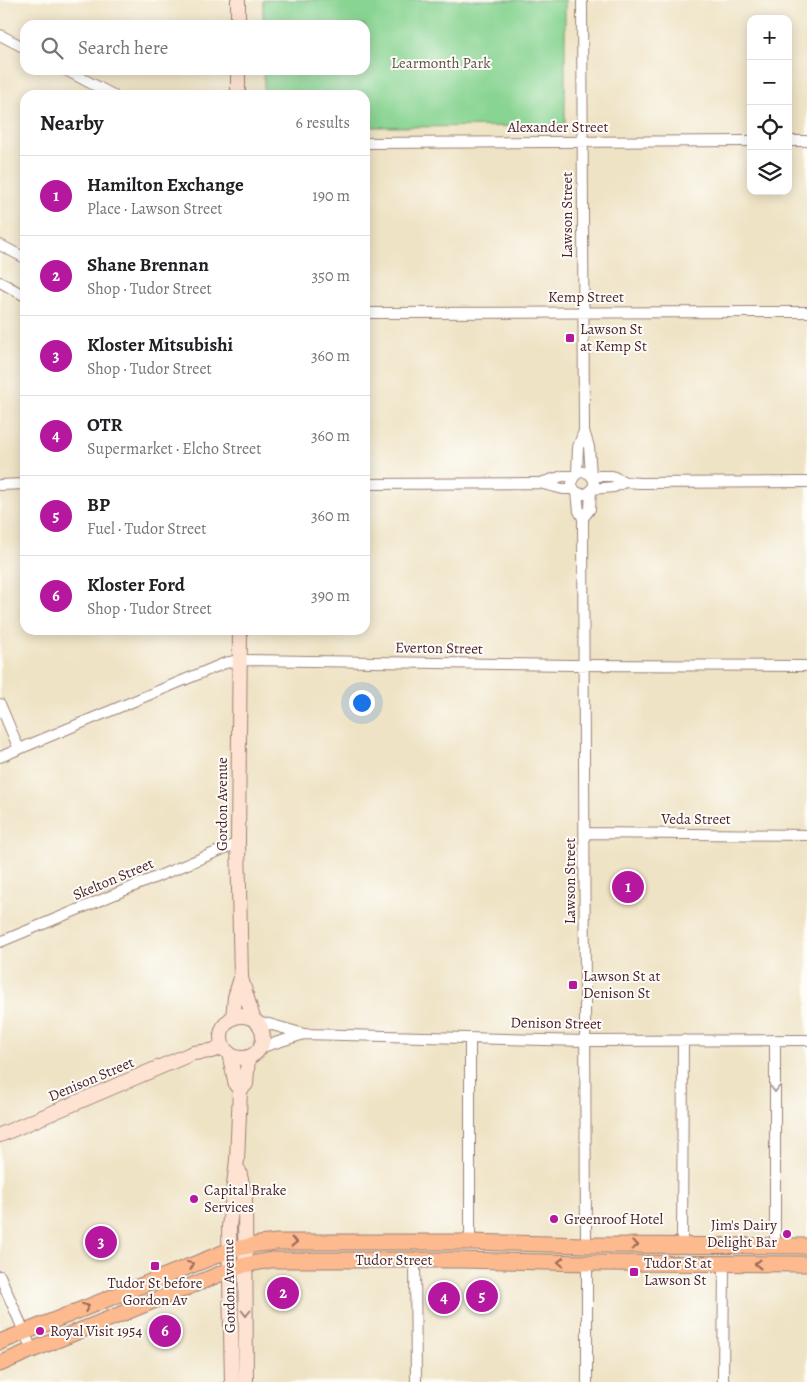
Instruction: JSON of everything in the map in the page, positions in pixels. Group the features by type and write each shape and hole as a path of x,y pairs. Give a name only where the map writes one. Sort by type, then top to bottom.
{"main road":[{"path":"238,0 238,20"},
{"path":"238,75 238,90"},
{"name":"Gordon Avenue","path":"240,635 238,843 241,978 255,1021"},
{"name":"Gordon Avenue","path":"233,1018 235,997 241,978"},
{"path":"243,1016 255,1021 263,1033 263,1041 256,1053 248,1057 238,1057 226,1050 222,1041 222,1031 226,1023 233,1018 243,1016"},
{"name":"Denison Street","path":"196,1052 222,1031"},
{"name":"Gordon Avenue","path":"226,1050 236,1085 240,1090 237,1160 229,1227 232,1382"},
{"name":"Denison Street","path":"0,1135 196,1052 226,1050"},
{"name":"Gordon Avenue","path":"240,1090 246,1084 248,1057"},
{"name":"Gordon Avenue","path":"237,1160 244,1197 246,1382"},
{"name":"Tudor Street","path":"0,1342 230,1250 277,1242 807,1246"},
{"name":"Tudor Street","path":"0,1364 230,1270 271,1260 807,1264"}],"street":[{"name":"Lawson Street","path":"582,0 584,431 591,476"},
{"path":"0,35 20,45"},
{"path":"76,75 104,90"},
{"name":"Alexander Street","path":"370,143 747,141"},
{"path":"792,141 807,141"},
{"path":"0,245 20,255"},
{"path":"0,282 20,293"},
{"name":"Kemp Street","path":"370,313 807,312"},
{"name":"Lawson Street","path":"576,475 578,447 584,431"},
{"path":"539,483 562,476 585,473 591,476 612,476 624,482 807,482"},
{"path":"576,475 573,482 576,490"},
{"path":"591,476 594,482 591,490"},
{"path":"370,484 539,483 562,489 576,490 584,494 591,490 614,487 624,482"},
{"path":"0,485 20,484"},
{"name":"Lawson Street","path":"576,490 579,511 583,518 586,1245"},
{"name":"Lawson Street","path":"583,518 590,509 591,490"},
{"name":"Everton Street","path":"0,757 225,663 240,660 807,666"},
{"path":"0,704 19,749"},
{"name":"Veda Street","path":"585,833 807,835"},
{"name":"Skelton Street","path":"0,942 238,843"},
{"name":"Denison Street","path":"255,1021 304,1034 586,1041 807,1040"},
{"name":"Denison Street","path":"260,1048 304,1034"},
{"path":"470,1038 470,1242"},
{"path":"682,1245 683,1040"},
{"path":"775,1040 775,1246"},
{"path":"415,1260 416,1382"},
{"path":"587,1263 587,1382"},
{"path":"723,1382 724,1263"},
{"path":"0,1276 32,1350"}],"green space":[{"name":"Learmonth Park","path":"263,0 565,0 565,126 370,127 370,90 264,90 264,75 370,75 370,20 263,20"}],"place":[{"name":"Lawson St at Kemp St","path":"570,338"},
{"name":"Hamilton Exchange","path":"628,887"},
{"name":"Lawson St at Denison St","path":"573,985"},
{"name":"Capital Brake Services","path":"194,1199"},
{"name":"Greenroof Hotel","path":"554,1219"},
{"name":"Jim's Dairy Delight Bar","path":"787,1234"},
{"name":"Kloster Mitsubishi","path":"101,1242"},
{"name":"Tudor St before Gordon Av","path":"155,1266"},
{"name":"Tudor St at Lawson St","path":"634,1272"},
{"name":"Shane Brennan","path":"283,1293"},
{"name":"BP","path":"482,1296"},
{"name":"OTR","path":"444,1298"},
{"name":"Royal Visit 1954","path":"40,1331"},
{"name":"Kloster Ford","path":"165,1331"}]}
